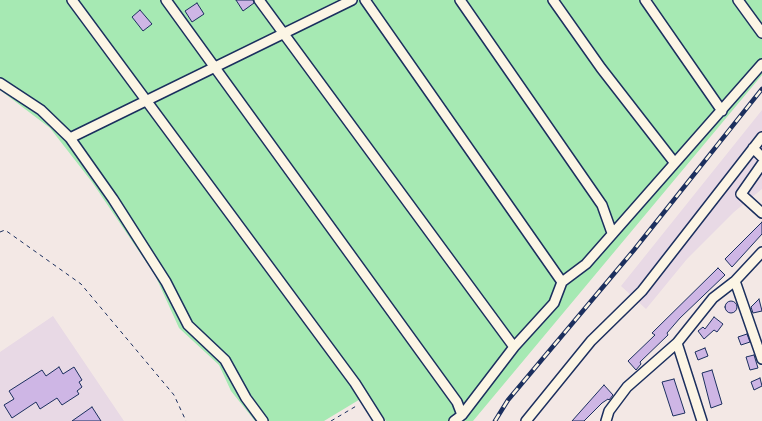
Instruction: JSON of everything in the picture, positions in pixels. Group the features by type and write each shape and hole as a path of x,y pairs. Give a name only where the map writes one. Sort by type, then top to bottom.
{"street":[{"path":"72,0 366,400 379,421"},
{"path":"166,0 457,402 462,415"},
{"path":"259,0 514,346"},
{"path":"70,138 352,0"},
{"path":"365,0 562,282"},
{"path":"460,0 602,205 612,234"},
{"path":"553,0 601,68 674,162"},
{"path":"645,0 722,111"},
{"path":"738,0 762,33"},
{"path":"454,421 462,415 514,346 554,304 562,282 586,264 762,64"},
{"path":"0,83 41,110 70,138 113,199 166,282 188,325 225,360 246,398 262,421"},
{"path":"526,421 591,341 642,291 762,137"},
{"path":"754,148 762,157"},
{"path":"762,164 741,194 762,213"},
{"path":"606,421 609,411 627,387 677,343 713,298 735,281 762,252"},
{"path":"735,281 762,359"},
{"path":"677,343 702,421"}],"path":[{"path":"0,232 5,230 81,284 174,394 186,421"},
{"path":"330,421 366,400"}],"shaded area":[{"path":"762,110 762,189 734,212 687,259 646,309 621,286"},
{"path":"53,316 124,421 0,421 0,352"}],"green space":[{"path":"0,0 762,0 762,75 473,421 386,421 367,395 324,421 255,421 231,391 219,365 179,328 155,275 92,182 50,128 0,90"}],"building":[{"path":"236,0 253,0 254,3 243,11"},
{"path":"197,3 204,14 192,22 185,11"},
{"path":"140,10 152,24 143,31 132,17"},
{"path":"762,222 762,234 732,267 725,259"},
{"path":"718,268 725,275 680,318 667,333 668,335 640,362 641,364 636,370 628,361 655,335 652,333"},
{"path":"759,299 762,311 753,313 751,307"},
{"path":"731,301 737,307 731,313 725,307"},
{"path":"714,317 723,324 717,332 714,330 704,339 698,331 703,327 705,329"},
{"path":"747,334 750,342 741,345 738,337"},
{"path":"705,348 708,356 698,360 695,352"},
{"path":"754,355 758,368 750,370 746,357"},
{"path":"59,367 63,374 74,367 82,380 79,382 82,387 77,391 79,394 62,405 57,398 40,409 36,402 12,418 4,405 14,399 9,391 42,370 46,376"},
{"path":"712,370 722,404 711,408 702,373"},
{"path":"760,378 762,386 754,390 751,382"},
{"path":"674,379 685,413 673,416 662,382"},
{"path":"604,385 613,395 609,400 602,403 584,421 572,421"},
{"path":"92,407 101,421 72,421"}],"railway":[{"path":"495,421 508,400 634,250 762,89"}]}
